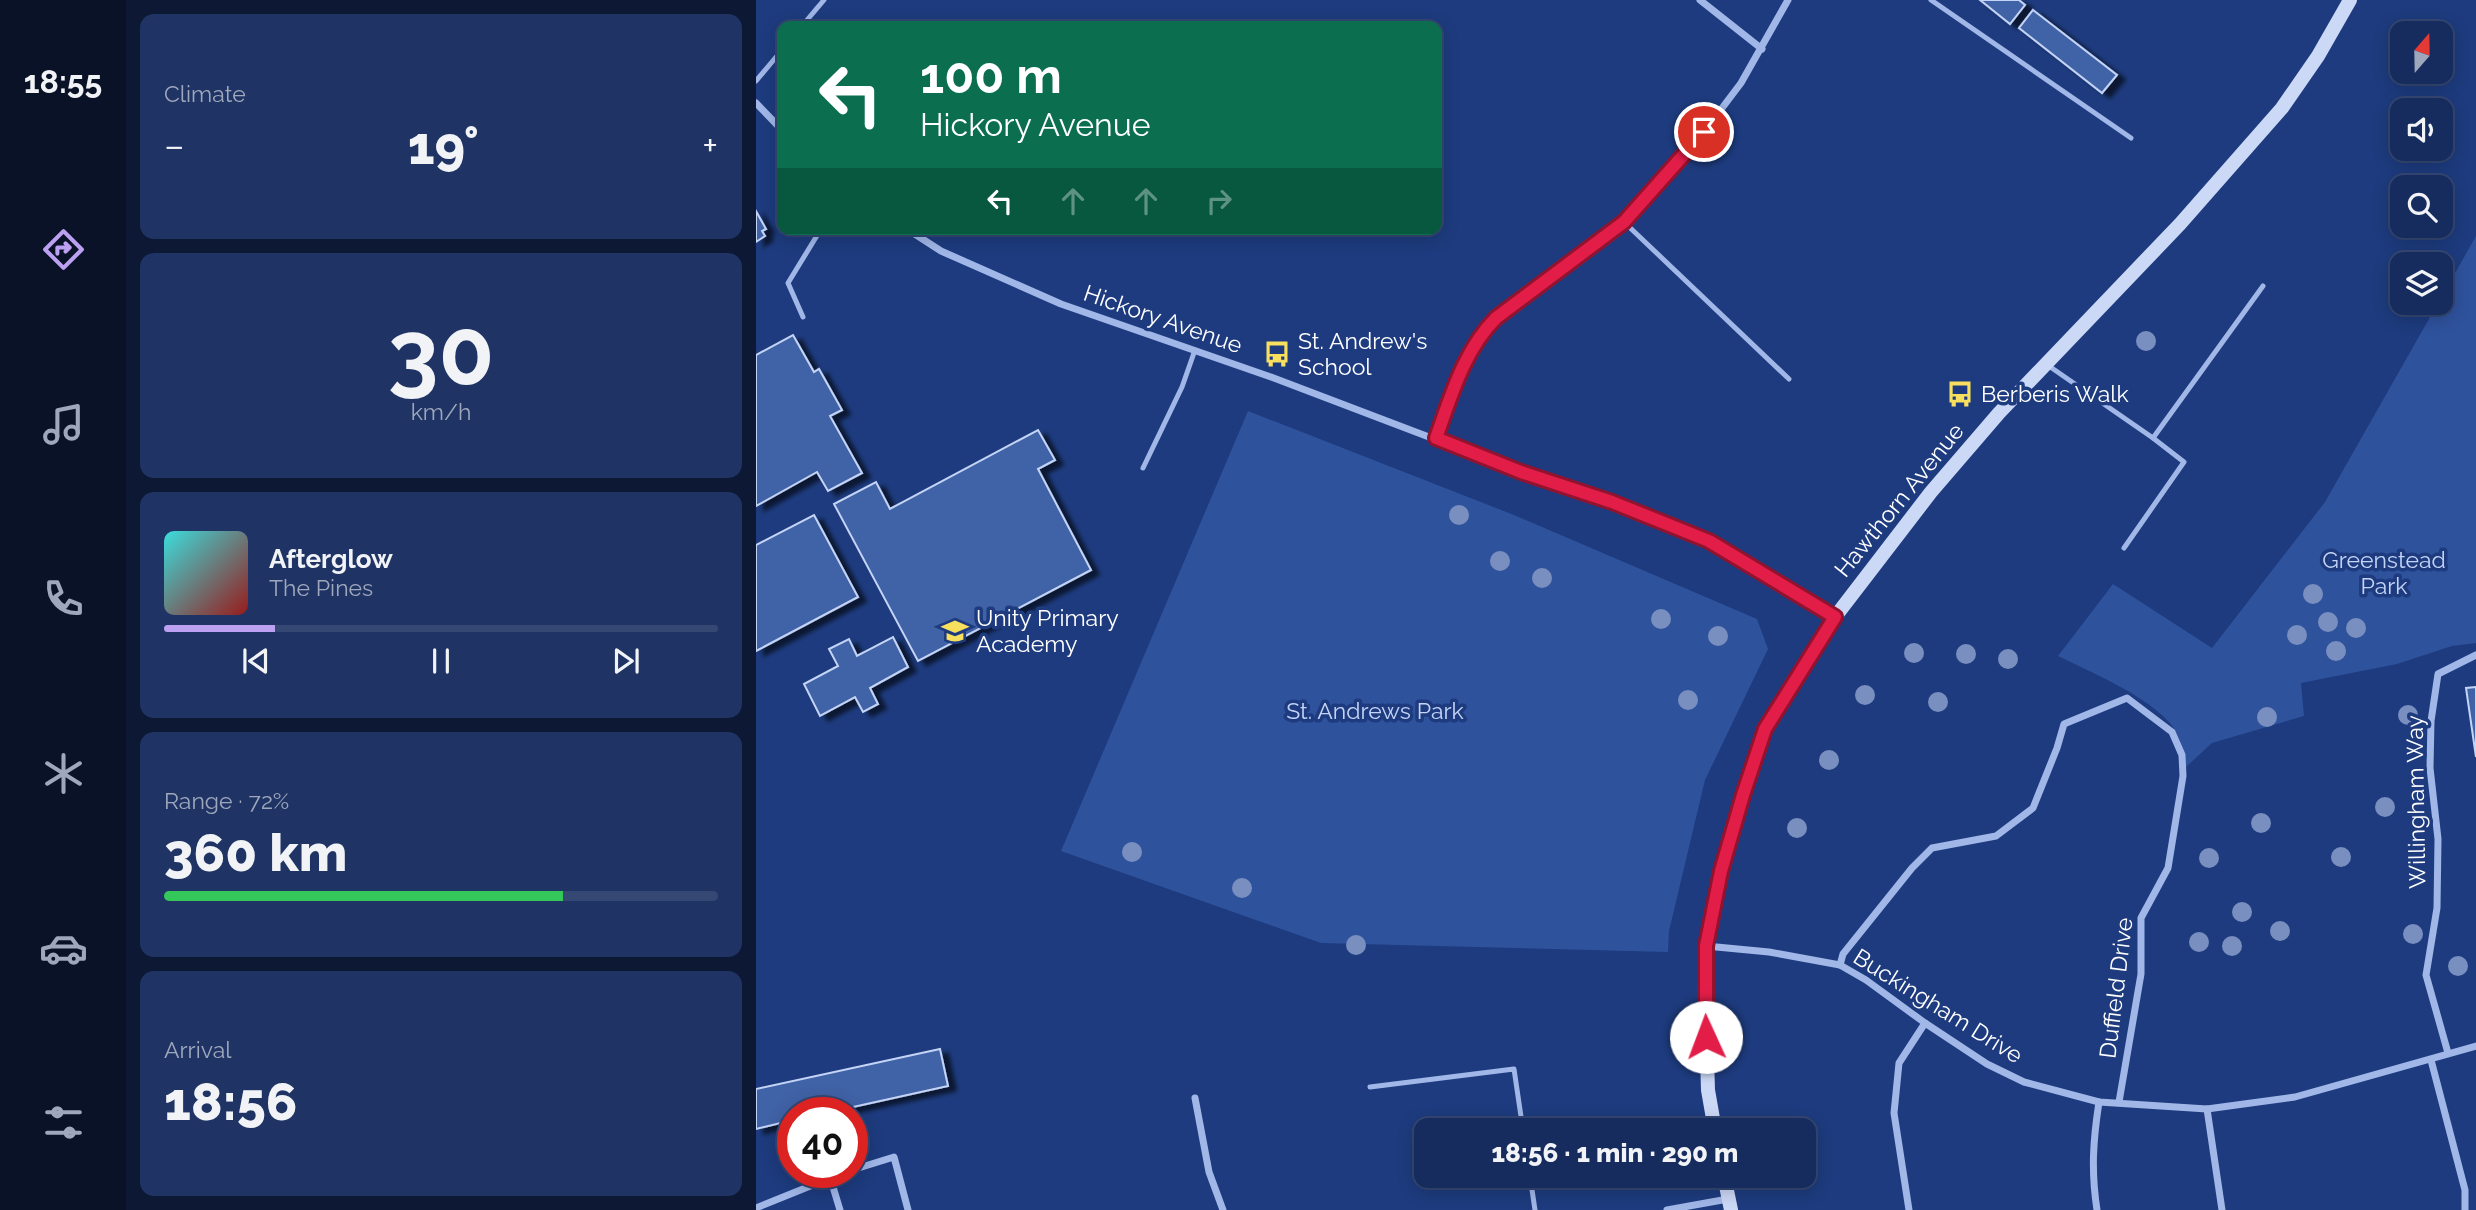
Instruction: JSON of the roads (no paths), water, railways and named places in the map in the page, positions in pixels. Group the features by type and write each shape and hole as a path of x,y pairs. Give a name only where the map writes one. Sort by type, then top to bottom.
{"street":[{"path":"1700,0 1762,49"},
{"path":"1436,438 1456,382 1481,334 1496,318 1624,222 1704,132 1741,83 1788,0"},
{"name":"Hawthorn Avenue","path":"1713,1118 1708,1090 1706,946 1721,871 1765,729 1835,617 1931,492 1999,413 2180,224 2282,108 2318,56 2350,0"},
{"path":"756,103 777,125"},
{"name":"Hickory Avenue","path":"917,235 942,251 1061,304 1436,438 1521,472 1612,502 1709,541 1835,617"},
{"name":"Willingham Way","path":"2448,1053 2426,975 2437,908 2438,839 2430,768 2431,720 2438,674 2476,655"},
{"name":"Duffield Drive","path":"1840,965 1843,954 1912,868 1932,848 1996,836 2033,808 2064,724 2127,698 2172,732 2182,755 2183,776 2168,868 2141,918 2141,974 2119,1102"},
{"name":"Buckingham Drive","path":"1706,946 1769,952 1840,965 1866,979 1987,1064 2024,1082 2099,1102 2207,1109 2295,1097 2476,1046"},
{"path":"1909,1210 1894,1114 1899,1063 1925,1023"},
{"path":"2431,1060 2465,1190 2465,1210"},
{"path":"1195,1098 1209,1172 1223,1210"},
{"path":"2097,1210 2092,1174 2093,1140 2099,1102"},
{"path":"2207,1109 2222,1210"},
{"path":"868,1165 894,1157 908,1210"},
{"path":"756,1208 804,1188"},
{"path":"833,1188 840,1210"},
{"path":"1667,1210 1730,1204"}],"lane":[{"path":"806,21 824,0"},
{"path":"1931,0 2131,138"},
{"path":"756,81 777,56"},
{"path":"1624,222 1789,379"},
{"path":"803,317 788,284 817,235"},
{"path":"2153,438 2263,286"},
{"path":"1143,468 1182,387 1195,350"},
{"path":"2046,364 2184,462 2124,548"},
{"path":"1370,1087 1514,1069 1521,1118"},
{"path":"1532,1188 1535,1210"}],"place":[{"name":"St. Andrew's School","path":"1277,354"},
{"name":"Berberis Walk","path":"1960,394"},
{"name":"Unity Primary Academy","path":"955,631"}],"park label":[{"name":"Greenstead Park","path":"2384,573"},
{"name":"St. Andrews Park","path":"1375,711"}]}
